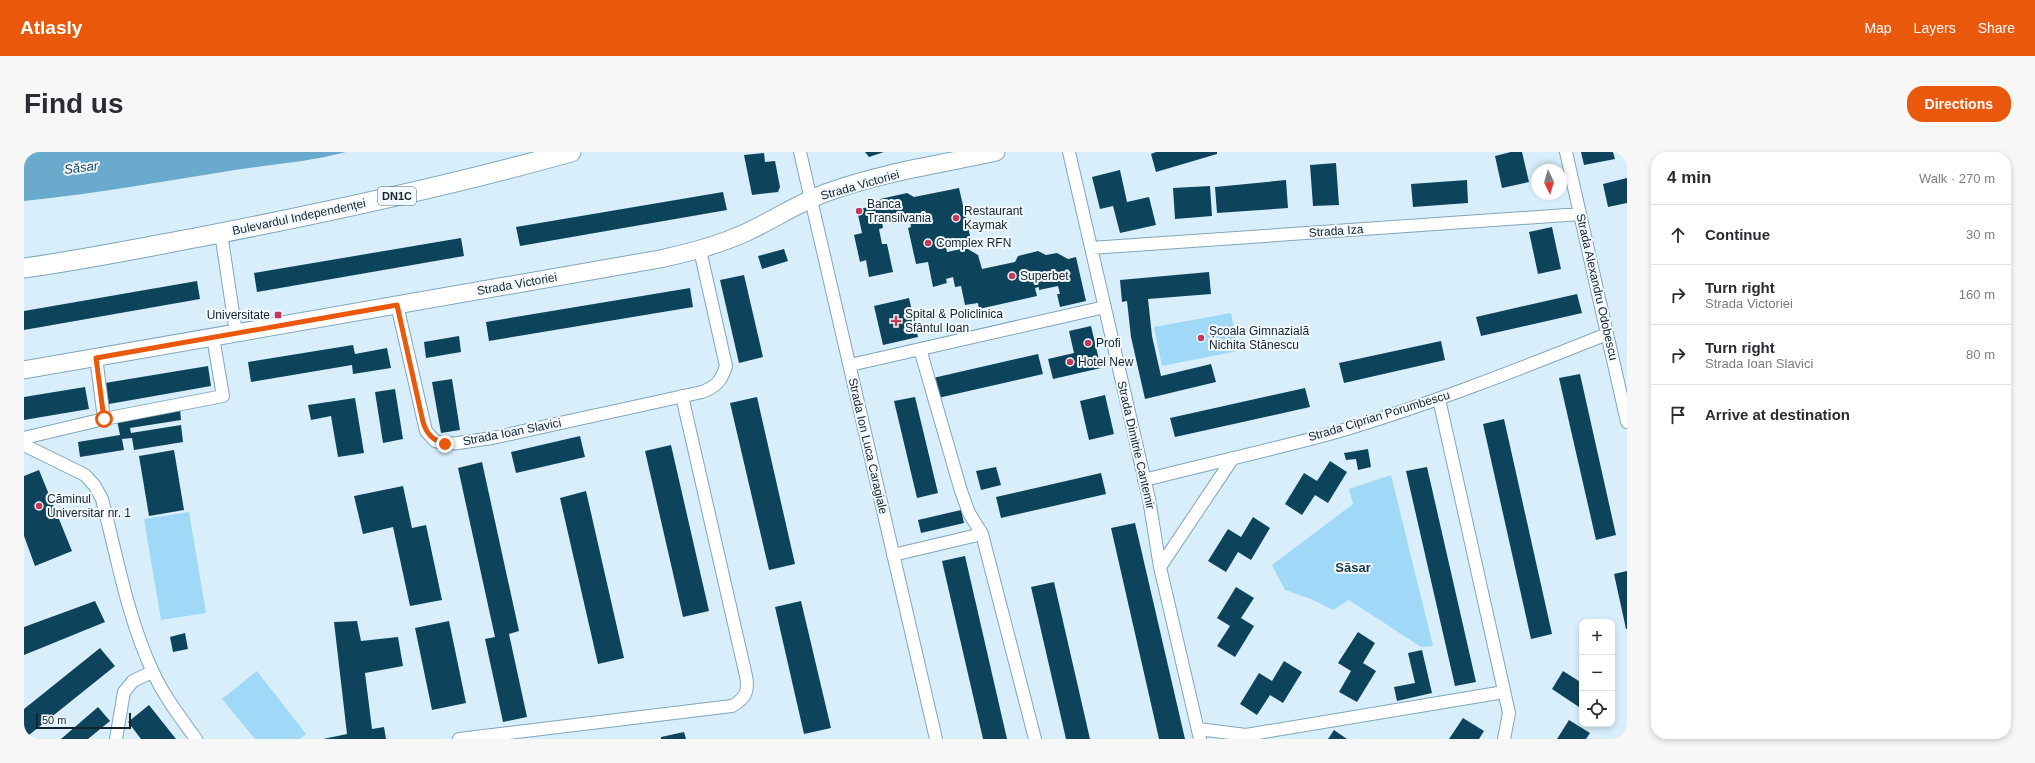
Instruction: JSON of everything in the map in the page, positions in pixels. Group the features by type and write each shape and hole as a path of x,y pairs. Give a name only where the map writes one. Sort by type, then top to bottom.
{"main road":[{"name":"Bulevardul Independenței","path":"24,268 221,233 390,197 571,152"}],"street":[{"name":"Strada Ion Luca Caragiale","path":"800,152 936,739"},
{"name":"Strada Victoriei","path":"24,370 660,259 717,245 748,232 811,199 830,191 864,181 996,152"},
{"name":"Strada Dimitrie Cantemir","path":"1069,152 1144,480 1160,567 1199,734"},
{"name":"Strada Alexandru Odobescu","path":"1566,152 1627,422"},
{"name":"Strada Iza","path":"1091,248 1580,214"},
{"path":"221,233 236,333"},
{"name":"Strada Ioan Slavici","path":"397,305 426,432 435,440 445,444 492,438 713,388 722,378 726,366 700,250"},
{"path":"850,365 1105,307"},
{"name":"Strada Ciprian Porumbescu","path":"1144,480 1333,432 1439,398 1520,369 1607,334"},
{"path":"24,438 104,419 223,396 213,337"},
{"path":"920,349 966,506 982,534 1035,739"},
{"path":"96,358 104,419"},
{"path":"459,739 732,706 742,700 746,695 748,687 682,396"},
{"path":"1439,398 1504,692 1508,713 1504,739"},
{"path":"24,445 85,475 95,486 102,498 135,630 152,672 173,707 196,739"},
{"path":"1160,567 1233,458"},
{"path":"893,555 982,534"},
{"path":"116,739 124,692 133,681 152,672"},
{"path":"1199,734 1250,737 1504,692"}],"shaded area":[{"path":"1231,313 1238,351 1162,366 1154,327"},
{"path":"1391,475 1433,646 1421,647 1349,600 1333,610 1311,599 1285,590 1272,565 1353,504 1349,489"},
{"path":"189,512 206,613 161,620 144,519"},
{"path":"257,671 306,734 300,739 255,739 222,699"}],"water":[{"path":"24,152 346,152 305,161 235,170 104,191 24,201"}],"building":[{"path":"865,152 884,152 869,157"},
{"path":"1156,152 1217,152 1217,154 1156,172 1151,154"},
{"path":"1511,152 1522,152 1529,182 1502,188 1495,156"},
{"path":"1581,152 1613,152 1615,159 1584,165"},
{"path":"764,153 765,162 775,161 780,187 778,192 752,195 744,155"},
{"path":"1336,163 1339,205 1313,206 1310,165"},
{"path":"1120,170 1127,202 1149,197 1156,225 1120,233 1113,206 1100,209 1092,177"},
{"path":"1627,178 1627,203 1608,207 1603,184"},
{"path":"1286,180 1288,208 1217,213 1215,187"},
{"path":"1467,180 1468,203 1413,207 1411,184"},
{"path":"1210,186 1212,216 1175,219 1173,188"},
{"path":"959,188 971,240 946,246 947,252 966,248 978,255 982,269 1015,262 1018,256 1038,251 1046,255 1057,253 1068,259 1076,257 1086,301 1060,307 1057,294 1060,294 1058,286 1039,290 1039,287 1035,288 1037,296 979,309 978,303 965,305 961,286 955,287 953,277 946,279 947,283 933,287 928,262 916,264 908,228 911,227 910,220 890,224 890,221 882,222 883,228 879,229 882,244 887,244 893,272 869,277 866,260 860,262 854,235 862,233 857,210 868,207 867,202 907,193 914,197"},
{"path":"723,192 727,210 520,246 516,227"},
{"path":"1552,227 1561,269 1538,274 1529,232"},
{"path":"461,238 464,256 257,292 254,273"},
{"path":"784,249 788,261 762,269 758,256"},
{"path":"1209,272 1211,294 1148,299 1152,336 1161,376 1211,364 1216,382 1145,399 1131,337 1127,301 1122,302 1120,280"},
{"path":"744,275 763,357 739,363 720,280"},
{"path":"197,281 200,299 24,330 24,311"},
{"path":"690,288 693,307 489,341 486,322"},
{"path":"1577,294 1582,313 1481,336 1476,317"},
{"name":"Spital & Policlinica Sfântul Ioan","path":"909,298 918,337 883,345 874,306"},
{"path":"1091,326 1101,368 1053,379 1048,359 1074,353 1069,331"},
{"path":"459,336 461,352 426,358 424,342"},
{"path":"1441,341 1445,360 1344,383 1339,363"},
{"path":"353,345 355,354 387,348 391,368 353,374 352,365 251,382 248,362"},
{"path":"1038,354 1043,374 938,398 933,378"},
{"path":"208,366 211,386 109,404 105,383"},
{"path":"1580,374 1616,535 1596,540 1559,378"},
{"path":"452,379 460,430 441,433 432,382"},
{"path":"85,387 89,409 24,420 24,397"},
{"path":"1305,388 1310,407 1175,437 1170,418"},
{"path":"395,389 403,439 383,443 375,392"},
{"path":"1105,395 1114,434 1089,440 1080,401"},
{"path":"757,397 795,564 769,570 730,403"},
{"path":"915,397 938,493 917,498 894,401"},
{"path":"355,398 364,453 338,457 331,416 311,420 308,405"},
{"path":"180,409 181,420 130,428 131,433 181,425 183,442 134,450 132,438 122,439 124,450 80,457 78,442 120,435 117,420"},
{"path":"1504,419 1552,634 1531,639 1483,424"},
{"path":"580,436 585,457 516,473 511,452"},
{"path":"671,445 709,611 683,617 645,451"},
{"path":"1368,449 1371,467 1358,470 1356,459 1346,460 1344,453"},
{"path":"174,450 184,510 149,516 139,456"},
{"path":"1330,461 1347,472 1328,503 1315,495 1302,515 1285,504 1304,473 1317,481"},
{"path":"482,462 519,631 509,634 527,717 503,722 485,639 495,637 458,468"},
{"path":"996,467 1001,485 981,490 976,471"},
{"path":"1427,467 1476,682 1455,686 1406,471"},
{"name":"Căminul Universitar nr. 1","path":"39,470 72,551 35,566 24,536 24,476"},
{"path":"1101,473 1106,494 1001,518 996,497"},
{"path":"403,486 412,528 426,525 442,600 410,606 393,527 363,534 354,496"},
{"path":"586,491 624,658 598,664 560,498"},
{"path":"961,510 964,523 921,533 918,520"},
{"path":"1253,517 1270,528 1251,560 1238,552 1226,572 1208,561 1228,529 1241,537"},
{"path":"1135,523 1185,739 1159,739 1111,528"},
{"path":"965,556 1007,739 983,739 942,561"},
{"path":"1627,571 1627,629 1626,629 1614,574"},
{"path":"1054,582 1090,739 1066,739 1031,587"},
{"path":"1236,587 1254,598 1241,618 1254,626 1235,657 1217,646 1230,626 1217,618"},
{"path":"95,601 105,622 24,655 24,627"},
{"path":"801,601 831,728 804,734 775,607"},
{"path":"357,621 361,641 398,637 403,666 365,673 372,729 384,727 386,739 323,739 347,734 334,622"},
{"path":"449,621 466,703 432,710 415,628"},
{"path":"1358,632 1375,643 1363,663 1376,671 1357,702 1339,692 1351,671 1338,663"},
{"path":"185,633 188,649 173,652 170,637"},
{"path":"100,648 115,666 24,739 24,709"},
{"path":"1422,650 1432,693 1397,701 1394,687 1415,683 1408,653"},
{"path":"1284,661 1302,672 1283,703 1270,695 1257,715 1240,704 1259,673 1272,681"},
{"path":"1563,671 1579,681 1579,707 1552,689"},
{"path":"149,705 176,739 141,739 128,722"},
{"path":"98,707 110,721 88,739 61,739"},
{"path":"1463,718 1484,731 1479,739 1449,739"},
{"path":"1569,720 1590,733 1586,739 1557,739"},
{"path":"1334,730 1347,739 1328,739"},
{"path":"684,732 686,739 661,739 661,737"}],"place":[{"name":"Banca Transilvania","path":"859,211"},
{"name":"Restaurant Kaymak","path":"956,218"},
{"name":"Complex RFN","path":"928,243"},
{"name":"Superbet","path":"1012,276"},
{"name":"Universitate","path":"278,315"},
{"name":"Spital & Policlinica Sfântul Ioan","path":"896,321"},
{"name":"Școala Gimnazială Nichita Stănescu","path":"1201,338"},
{"name":"Profi","path":"1088,343"},
{"name":"Hotel New","path":"1070,362"},
{"name":"Căminul Universitar nr. 1","path":"39,506"}],"district":[{"name":"Săsar","path":"1353,567"}],"route":[{"path":"104,419 96,358 397,305 426,432 435,440 445,444"}]}
